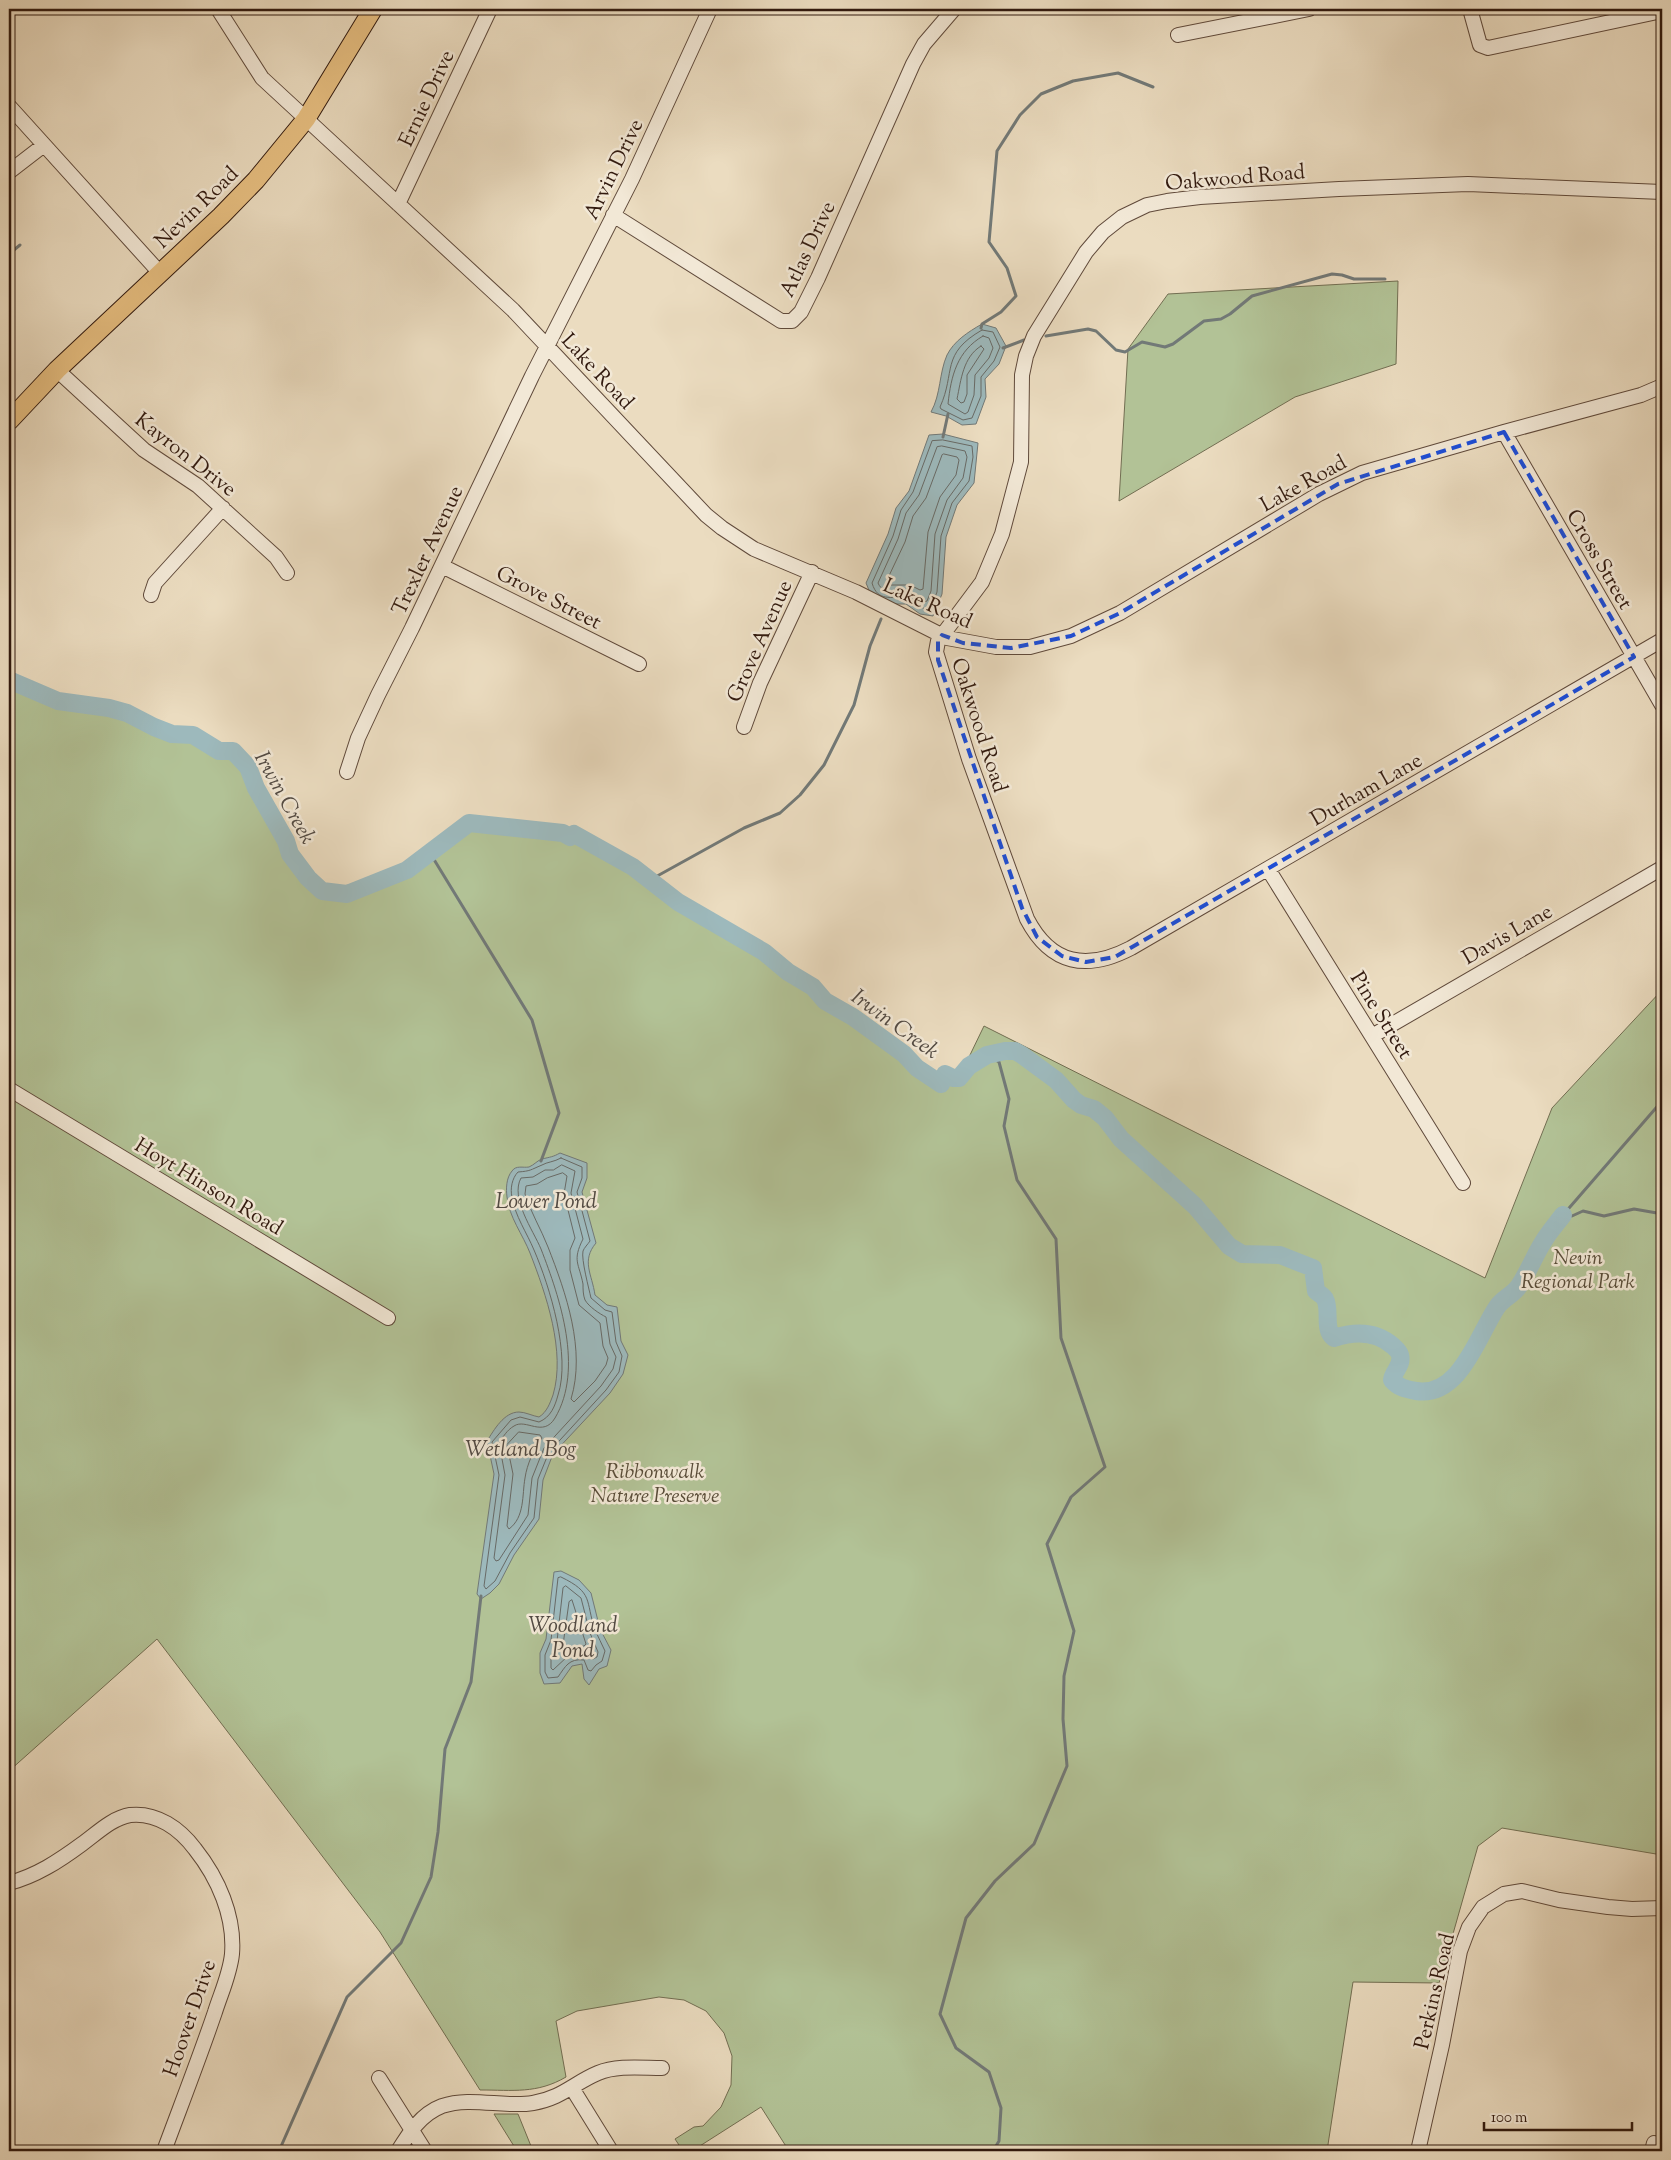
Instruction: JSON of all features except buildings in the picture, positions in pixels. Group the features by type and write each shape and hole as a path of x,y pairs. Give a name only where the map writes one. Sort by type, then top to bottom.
{"main road":[{"name":"Nevin Road","path":"9,421 57,370 221,216 256,180 306,119 369,12"}],"street":[{"path":"218,9 262,78 306,119"},
{"name":"Ernie Drive","path":"398,204 490,9"},
{"name":"Arvin Drive","path":"547,345 632,180 710,9"},
{"name":"Atlas Drive","path":"613,215 781,321 792,321 801,312 818,278 913,64 932,34 954,9"},
{"path":"1178,35 1309,9"},
{"path":"1470,9 1480,45 1488,48 1662,11"},
{"path":"9,106 160,273"},
{"name":"Lake Road","path":"306,119 513,310 706,516 728,533 754,549 812,572 942,635 963,642 1011,648 1030,647 1071,636 1120,613 1338,484 1388,465 1641,395 1662,386"},
{"path":"9,172 44,145"},
{"name":"Oakwood Road","path":"1086,962 1073,960 1055,952 1037,937 1027,919 969,760 938,660 936,646 942,635 982,582 1002,534 1021,462 1022,375 1026,356 1034,336 1086,252 1103,232 1122,217 1147,205 1166,200 1348,188 1468,184 1662,192"},
{"name":"Trexler Avenue","path":"347,772 358,738 370,712 547,345"},
{"name":"Kayron Drive","path":"57,370 144,450 198,486 223,508 276,557 287,573"},
{"name":"Cross Street","path":"1504,432 1662,705"},
{"path":"151,596 156,583 223,508"},
{"name":"Grove Street","path":"442,566 639,664"},
{"name":"Grove Avenue","path":"744,727 763,676 812,572"},
{"name":"Durham Lane","path":"1086,962 1115,957 1662,640"},
{"name":"Davis Lane","path":"1372,1036 1662,868"},
{"name":"Pine Street","path":"1268,869 1463,1182"},
{"name":"Hoyt Hinson Road","path":"9,1089 388,1318"},
{"name":"Hoover Drive","path":"9,1883 43,1870 104,1828 129,1816 147,1816 157,1819 177,1830 190,1842 208,1866 222,1895 229,1918 232,1940 231,1959 208,2034 164,2151"},
{"name":"Perkins Road","path":"1418,2151 1442,2045 1460,1951 1469,1927 1483,1907 1504,1894 1522,1891 1559,1900 1608,1907 1632,1909 1662,1908"},
{"path":"398,2151 412,2130 429,2113 449,2104 531,2103 554,2098 600,2072 616,2068 662,2068"},
{"path":"380,2078 425,2151"},
{"path":"572,2088 611,2151"}],"highlighted area":[{"path":"1504,432 1634,657 1115,957 1086,962 1062,956 1037,937 1022,908 938,660 938,641 942,635 963,643 1011,648 1071,636 1120,613 1338,484"}],"green space":[{"path":"1398,281 1396,364 1295,397 1119,501 1128,349 1168,294"},
{"name":"Ribbonwalk Nature Preserve","path":"9,680 58,701 109,708 127,713 172,734 193,735 219,751 233,751 248,767 256,788 286,841 290,854 308,878 322,891 347,894 407,870 469,823 563,833 570,837 574,834 633,867 678,902 764,952 788,972 813,987 825,1001 853,1017 904,1054 917,1068 941,1084 955,1086 984,1026 1485,1278 1552,1108 1662,990 1662,1855 1502,1828 1478,1846 1439,1983 1353,1982 1327,2151 789,2151 761,2107 692,2151 683,2151 675,2139 694,2127 703,2126 721,2107 731,2085 732,2056 724,2033 706,2011 684,2000 659,1997 577,2011 556,2021 566,2077 535,2089 480,2090 380,1932 157,1639 9,1771"},
{"path":"494,2114 518,2114 533,2151 517,2151"}],"water":[{"path":"982,324 996,328 1006,346 999,364 985,379 986,397 976,424 962,425 946,416 931,412 937,398 947,355 957,341"},
{"path":"943,434 978,443 974,483 957,505 946,537 942,594 933,616 920,614 906,604 887,604 871,595 866,583 888,534 896,508 909,491 929,435"},
{"name":"Lower Pond","path":"560,1153 587,1163 587,1178 582,1192 596,1243 589,1256 590,1274 595,1295 607,1305 617,1307 621,1341 628,1355 623,1374 610,1393 553,1454 543,1480 539,1519 514,1555 499,1584 481,1599 477,1594 494,1474 487,1441 500,1422 509,1415 519,1412 539,1417 542,1415 551,1401 556,1378 556,1342 548,1305 530,1253 510,1212 507,1184 510,1174 514,1169 529,1167 540,1160"},
{"name":"Woodland Pond","path":"561,1571 579,1580 591,1593 600,1629 611,1650 607,1666 599,1669 589,1685 584,1679 582,1664 572,1666 560,1683 544,1684 540,1673 540,1653 546,1639 554,1572"}],"waterway":[{"path":"981,328 982,324 1001,312 1016,296 1007,268 989,242 997,151 1020,115 1041,94 1073,81 1118,73 1153,87"},
{"path":"9,254 20,245"},
{"path":"1046,336 1088,329 1096,331 1116,350 1125,352 1142,342 1165,347 1173,344 1204,321 1221,319 1230,314 1252,296 1332,274 1354,279 1385,279"},
{"path":"1003,348 1024,340"},
{"path":"943,437 948,414"},
{"path":"650,880 744,828 780,813 800,795 824,765 854,705 870,646 881,619"},
{"name":"Irwin Creek","path":"9,680 58,701 109,708 127,713 172,734 193,735 219,751 233,751 248,767 256,788 286,841 290,854 308,878 322,891 347,894 407,870 469,823 563,833 570,837 574,834 633,867 678,902 764,952 788,972 813,987 825,1001 853,1017 904,1054 917,1068 941,1084 945,1074 953,1078 959,1078 969,1066 987,1055 1015,1051 1056,1080 1074,1100 1081,1105 1094,1109 1105,1118 1121,1139 1195,1206 1229,1246 1242,1254 1280,1255 1313,1268 1316,1291 1324,1298 1327,1304 1328,1325 1331,1334 1334,1338 1350,1334 1365,1334 1380,1337 1386,1341 1400,1354 1401,1359 1392,1380 1403,1388 1416,1391 1431,1391 1445,1385 1456,1375 1475,1348 1497,1307 1519,1286 1541,1245 1563,1215"},
{"path":"430,853 532,1020 559,1113 541,1161"},
{"path":"987,1055 999,1062 1009,1099 1004,1126 1017,1180 1056,1239 1061,1338 1105,1467 1071,1497 1047,1544 1074,1631 1064,1676 1063,1719 1067,1766 1034,1844 995,1881 966,1918 940,2014 956,2048 989,2072 1001,2108 999,2141 993,2151"},
{"path":"1563,1215 1662,1101"},
{"name":"Irwin Creek","path":"1563,1215 1572,1216 1583,1211 1604,1216 1634,1209 1657,1213 1662,1211"},
{"path":"279,2151 347,1997 401,1943 431,1877 438,1832 445,1749 471,1682 481,1596"}],"park label":[{"name":"Nevin Regional Park","path":"1578,1269"}],"water label":[{"name":"Wetland Bog","path":"521,1448"}]}
